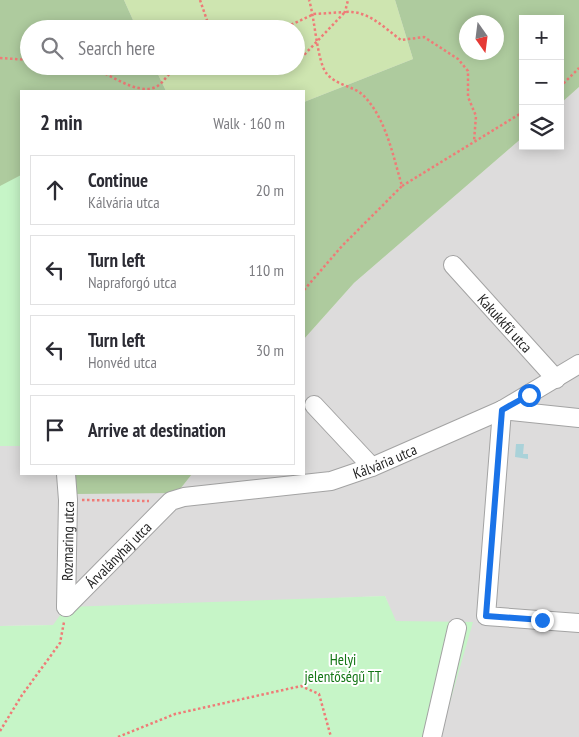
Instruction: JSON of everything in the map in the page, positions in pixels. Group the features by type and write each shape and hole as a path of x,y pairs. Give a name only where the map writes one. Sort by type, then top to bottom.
{"street":[{"name":"Kakukkfű utca","path":"453,265 556,379"},
{"name":"Kálvária utca","path":"170,501 184,497 331,481 372,467 502,410 579,364"},
{"path":"314,405 372,467"},
{"path":"579,418 502,410 486,616 579,623"},
{"name":"Rozmaring utca","path":"66,475 68,500 66,607"},
{"name":"Árvalányhaj utca","path":"66,607 170,501"},
{"path":"432,737 457,628"}],"path":[{"path":"200,0 207,20"},
{"path":"309,0 314,14 318,52 326,73 336,81 361,94 372,105 386,133 402,186"},
{"path":"305,52 345,12 348,0"},
{"path":"301,20 314,14 353,12 376,19 400,40 424,37 458,59 468,71 468,97 476,116 474,141"},
{"path":"0,58 20,59"},
{"path":"564,83 579,68"},
{"path":"108,75 149,90 159,86 167,75"},
{"path":"305,289 342,246 402,186 519,114"},
{"path":"68,500 170,501"},
{"path":"0,731 22,695 60,643 66,607"},
{"path":"118,737 175,714 301,686 319,694 331,737"}],"shaded area":[{"path":"579,87 579,737 440,737 385,596 244,602 53,625 0,626 0,446 20,446 20,475 78,475 177,493 191,475 305,475 305,338 354,283 519,140 519,150 564,150 564,100"}],"green space":[{"path":"0,0 124,0 133,20 20,20 20,75 158,75 166,90 20,90 20,446 0,446"},
{"path":"124,0 395,0 413,59 305,102 305,90 166,90 158,75 305,75 305,20 133,20"},
{"path":"395,0 579,0 579,87 564,100 564,15 519,15 519,140 354,283 305,338 305,102 413,59"},
{"path":"20,176 20,446 0,446 0,186"},
{"path":"73,475 191,475 177,493 75,494"},
{"name":"Helyi jelentőségű TT","path":"385,596 396,621 473,622 440,737 0,737 0,626 53,625 66,607"}],"water":[{"path":"516,444 524,444 523,454 528,454 528,459 515,457"}],"route":[{"path":"529,395 502,410 486,616 542,620"}]}
